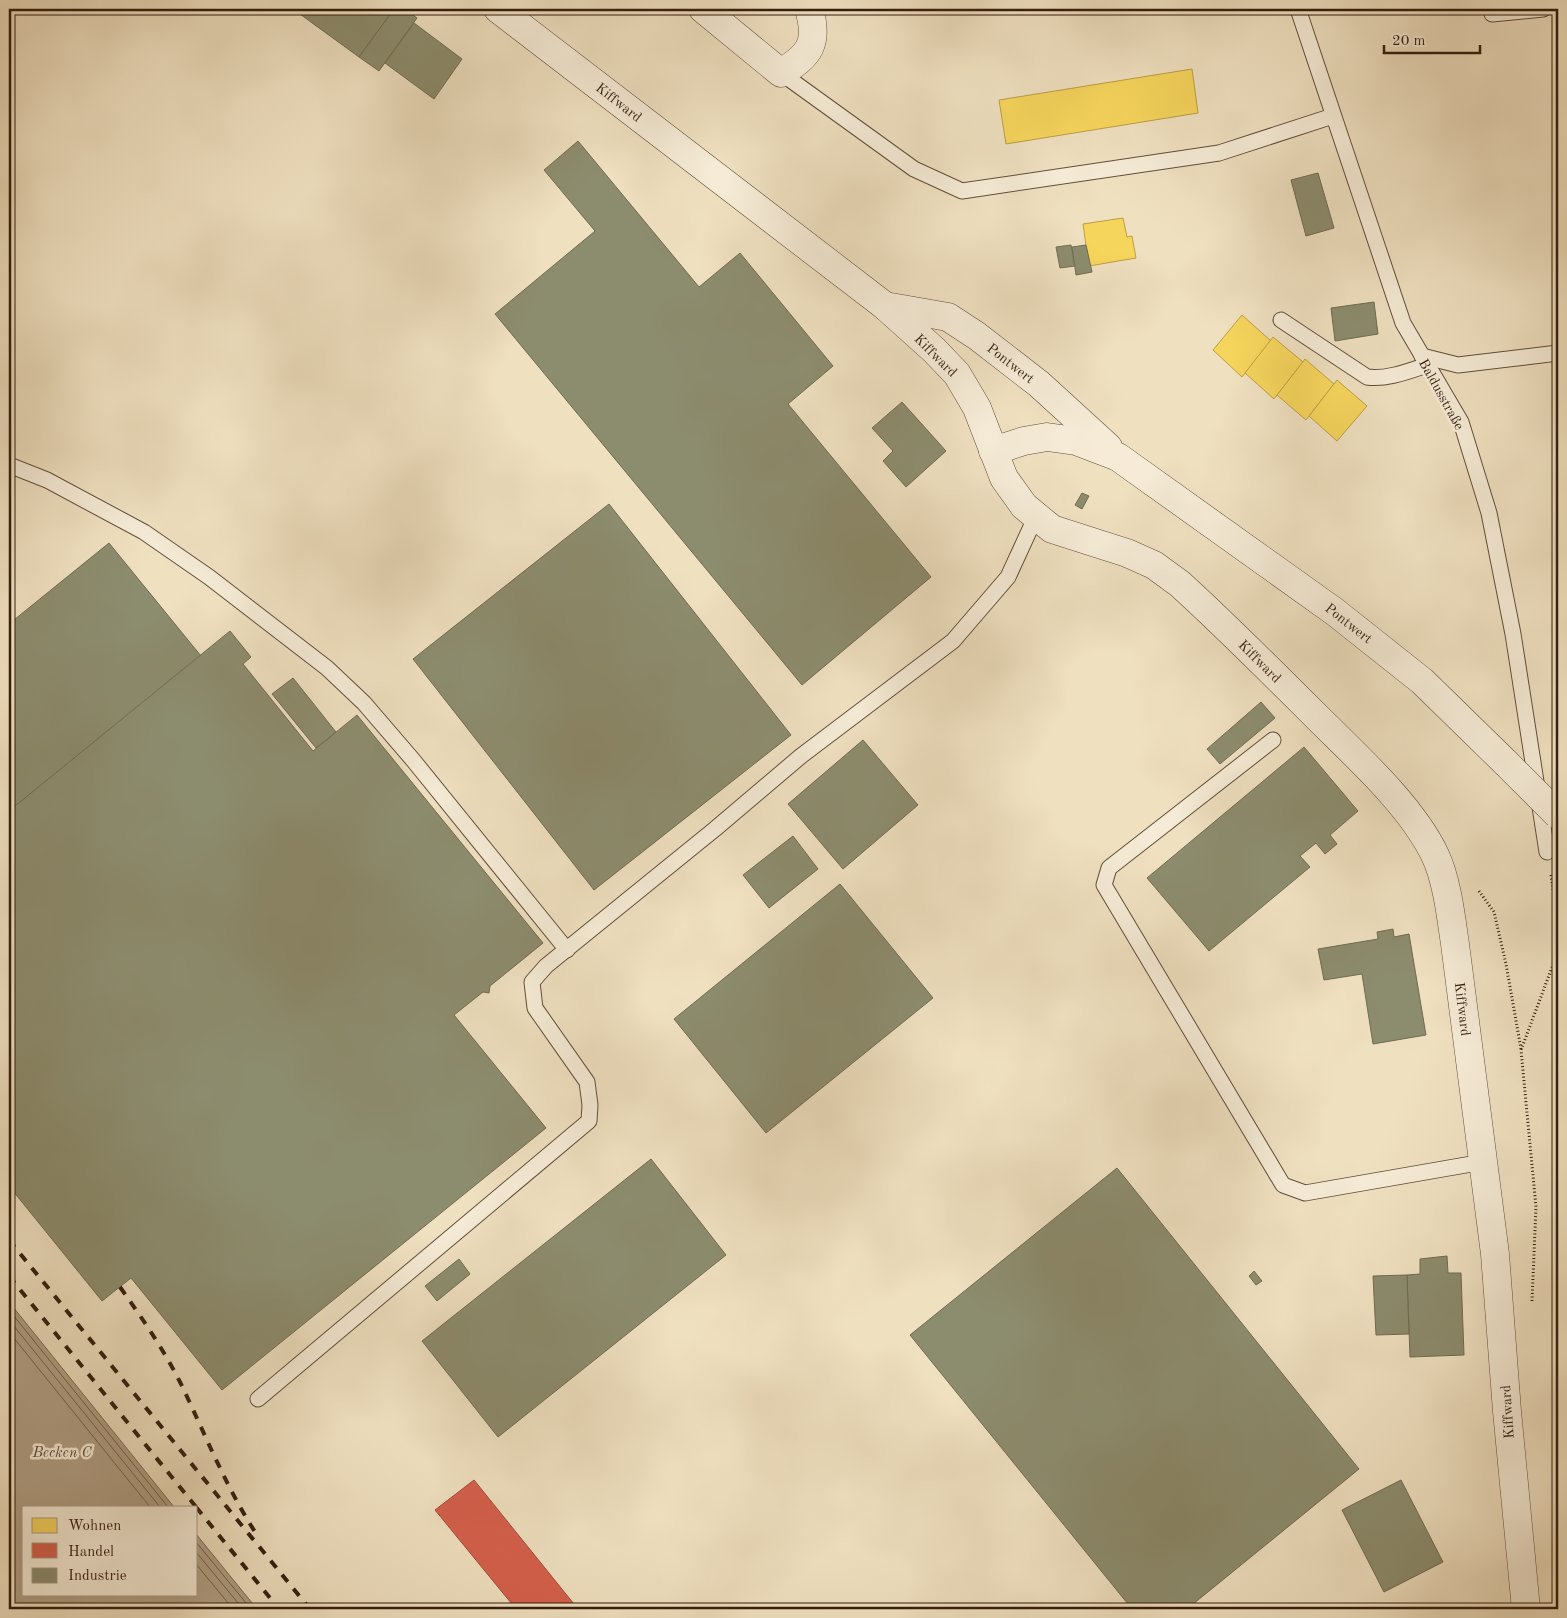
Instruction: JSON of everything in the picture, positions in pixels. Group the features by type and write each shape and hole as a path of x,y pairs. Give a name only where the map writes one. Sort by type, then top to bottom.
{"street":[{"name":"Kiffward","path":"498,9 885,306 934,350 957,374 977,408 1004,478 1024,506 1052,529 1127,553 1154,565 1180,584 1350,750 1392,793 1417,826 1436,856 1448,896 1495,1254 1507,1411 1526,1609"},
{"path":"703,9 731,20 781,73 796,64 806,53 813,40 814,25 809,9"},
{"name":"Pontwert","path":"885,306 948,317 977,336 1039,384 1118,457 1335,612 1422,681 1558,815"},
{"name":"Pontwert","path":"994,451 1024,440 1047,438 1076,441 1118,457"}],"lane":[{"name":"Baldusstraße","path":"1298,9 1403,324 1461,422 1489,513 1513,634 1547,852"},
{"path":"1492,14 1543,9"},
{"path":"781,73 914,170 962,191 1219,153 1333,116"},
{"path":"1281,320 1367,377 1374,378 1392,375 1424,361 1458,365 1558,354"},
{"path":"9,465 47,480 144,532 209,578 327,668 364,703 413,760 567,950"},
{"path":"258,1399 589,1121 590,1105 587,1082 535,1008 532,982 546,966 715,829 801,756 952,641 1008,577 1036,516"},
{"path":"1273,740 1109,868 1104,885 1283,1185 1305,1193 1483,1162"}],"path":[{"path":"1547,852 1558,924"},
{"path":"1478,889 1494,912 1506,964 1521,1050 1536,1207 1531,1306"},
{"path":"1521,1050 1557,954 1558,939"}],"water":[{"name":"Becken C","path":"9,1302 173,1506 22,1506 22,1596 198,1596 198,1536 257,1609 9,1609"}],"building: Wohnen":[{"path":"1192,69 1198,113 1006,144 999,100"},
{"path":"1123,218 1127,237 1132,236 1136,258 1089,266 1083,224"},
{"path":"1242,315 1271,341 1242,377 1213,350"},
{"path":"1273,337 1303,362 1274,399 1245,373"},
{"path":"1305,359 1334,384 1306,420 1277,395"},
{"path":"1337,380 1367,406 1337,441 1309,416"}],"building: Handel":[{"path":"474,1480 578,1609 516,1609 435,1510"}],"building: Industrie":[{"path":"293,9 394,9 359,57"},
{"path":"394,9 405,9 417,18 379,71 359,57"},
{"path":"414,23 462,59 434,99 385,63"},
{"path":"578,141 699,287 740,253 833,366 788,404 931,577 802,685 495,314 595,231 544,170"},
{"path":"1318,173 1334,228 1306,236 1291,180"},
{"path":"1071,245 1075,266 1060,268 1056,247"},
{"path":"1086,245 1092,272 1076,275 1072,247"},
{"path":"1374,302 1378,334 1335,341 1331,308"},
{"path":"902,402 946,451 906,487 883,461 893,451 872,428"},
{"path":"1082,493 1089,496 1082,509 1075,505"},
{"path":"609,504 791,735 594,890 413,659"},
{"path":"109,543 201,656 9,811 9,624"},
{"path":"230,631 251,657 243,664 313,751 357,715 543,943 490,986 489,993 483,992 454,1015 546,1128 222,1390 131,1278 102,1301 9,1186 9,811"},
{"path":"293,678 336,732 316,748 272,694"},
{"path":"1261,702 1275,718 1220,764 1207,749"},
{"path":"863,740 918,805 843,869 788,804"},
{"path":"1304,747 1358,811 1330,835 1337,844 1325,854 1316,843 1300,856 1310,867 1209,951 1147,878"},
{"path":"793,836 818,869 769,908 743,875"},
{"path":"840,884 933,998 766,1133 674,1019"},
{"path":"1393,929 1394,937 1409,934 1426,1035 1373,1044 1362,974 1324,980 1318,949 1378,939 1377,932"},
{"path":"651,1159 726,1255 498,1437 422,1341"},
{"path":"1117,1168 1359,1469 1187,1609 1132,1609 910,1335"},
{"path":"1447,1256 1448,1273 1461,1273 1464,1355 1410,1357 1407,1275 1420,1274 1420,1259"},
{"path":"459,1259 470,1274 437,1301 425,1286"},
{"path":"1254,1271 1262,1281 1256,1285 1249,1276"},
{"path":"1407,1275 1409,1334 1376,1335 1373,1276"},
{"path":"1401,1480 1443,1562 1384,1592 1342,1510"}],"railway":[{"path":"9,1240 310,1609"},
{"path":"9,1276 195,1506"},
{"path":"120,1287 152,1334 174,1371 227,1482 259,1538"},
{"path":"198,1509 279,1609"}]}
